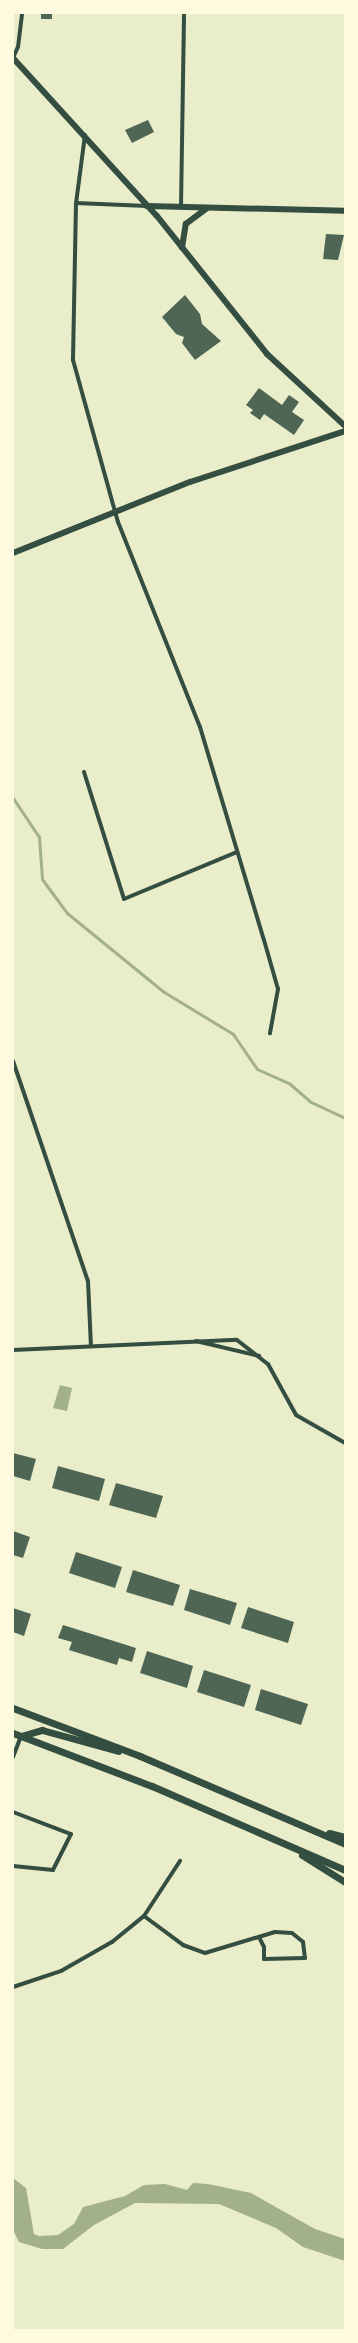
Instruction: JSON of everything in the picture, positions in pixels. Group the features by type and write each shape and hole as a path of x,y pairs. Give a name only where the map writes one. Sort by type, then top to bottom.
{"highway":[{"path":"15,1710 140,1756 309,1827 345,1844"},
{"path":"21,1736 42,1730 140,1756"},
{"path":"13,1733 112,1769 345,1870"},
{"path":"309,1827 345,1837"},
{"path":"282,1843 345,1882"}],"main road":[{"path":"13,58 85,135 147,206 267,354 345,426"},
{"path":"13,553 114,510 345,432"}],"street":[{"path":"13,58 18,47 22,13"},
{"path":"181,207 184,13"},
{"path":"85,135 76,203 72,353 114,510 200,727 278,989 270,1033"},
{"path":"76,203 345,211"},
{"path":"182,248 186,224 207,208"},
{"path":"84,772 124,899 237,852"},
{"path":"13,1061 88,1280 91,1346"},
{"path":"13,1350 229,1338 262,1357 296,1415 345,1443"},
{"path":"192,1340 262,1357"},
{"path":"13,1757 21,1736"},
{"path":"13,1812 71,1834 54,1870 13,1866"},
{"path":"13,1987 86,1960 144,1916 180,1861"},
{"path":"144,1916 183,1946 200,1952 213,1953 259,1937 276,1932 292,1933 303,1942 305,1958 264,1959 264,1947 259,1937"}],"shaded area":[{"path":"60,1385 72,1388 67,1411 53,1408"},
{"path":"13,2178 26,2188 34,2234 39,2236 58,2235 74,2224 83,2207 125,2196 144,2185 165,2184 187,2190 193,2183 208,2184 251,2193 315,2229 345,2239 345,2261 303,2247 276,2228 219,2204 135,2203 94,2225 63,2249 42,2249 19,2242 14,2232"}],"building":[{"path":"41,13 52,13 52,19 41,19"},
{"path":"148,120 154,132 132,143 125,130"},
{"path":"326,234 344,235 338,260 323,259"},
{"path":"185,295 200,314 202,324 221,341 195,360 182,343 184,337 176,334 162,317"},
{"path":"259,388 282,405 289,395 299,402 292,412 304,420 294,435 264,414 260,420 250,413 253,410 246,405"},
{"path":"13,1453 36,1459 30,1481 13,1476"},
{"path":"58,1466 105,1479 99,1501 52,1488"},
{"path":"116,1483 163,1496 156,1518 109,1505"},
{"path":"13,1531 30,1537 23,1558 13,1555"},
{"path":"76,1552 122,1567 115,1588 69,1573"},
{"path":"133,1570 180,1585 173,1606 126,1592"},
{"path":"190,1589 237,1603 230,1625 184,1610"},
{"path":"248,1607 294,1622 288,1643 241,1628"},
{"path":"13,1608 31,1614 24,1636 13,1632"},
{"path":"63,1625 136,1648 132,1662 119,1658 117,1665 69,1650 72,1642 58,1638"},
{"path":"147,1651 193,1666 187,1688 140,1673"},
{"path":"204,1670 251,1685 244,1707 197,1692"},
{"path":"261,1689 308,1704 301,1725 255,1710"}],"waterway":[{"path":"13,798 39,837 42,879 67,913 164,992 233,1034 257,1069 290,1084 311,1102 345,1118"}]}
